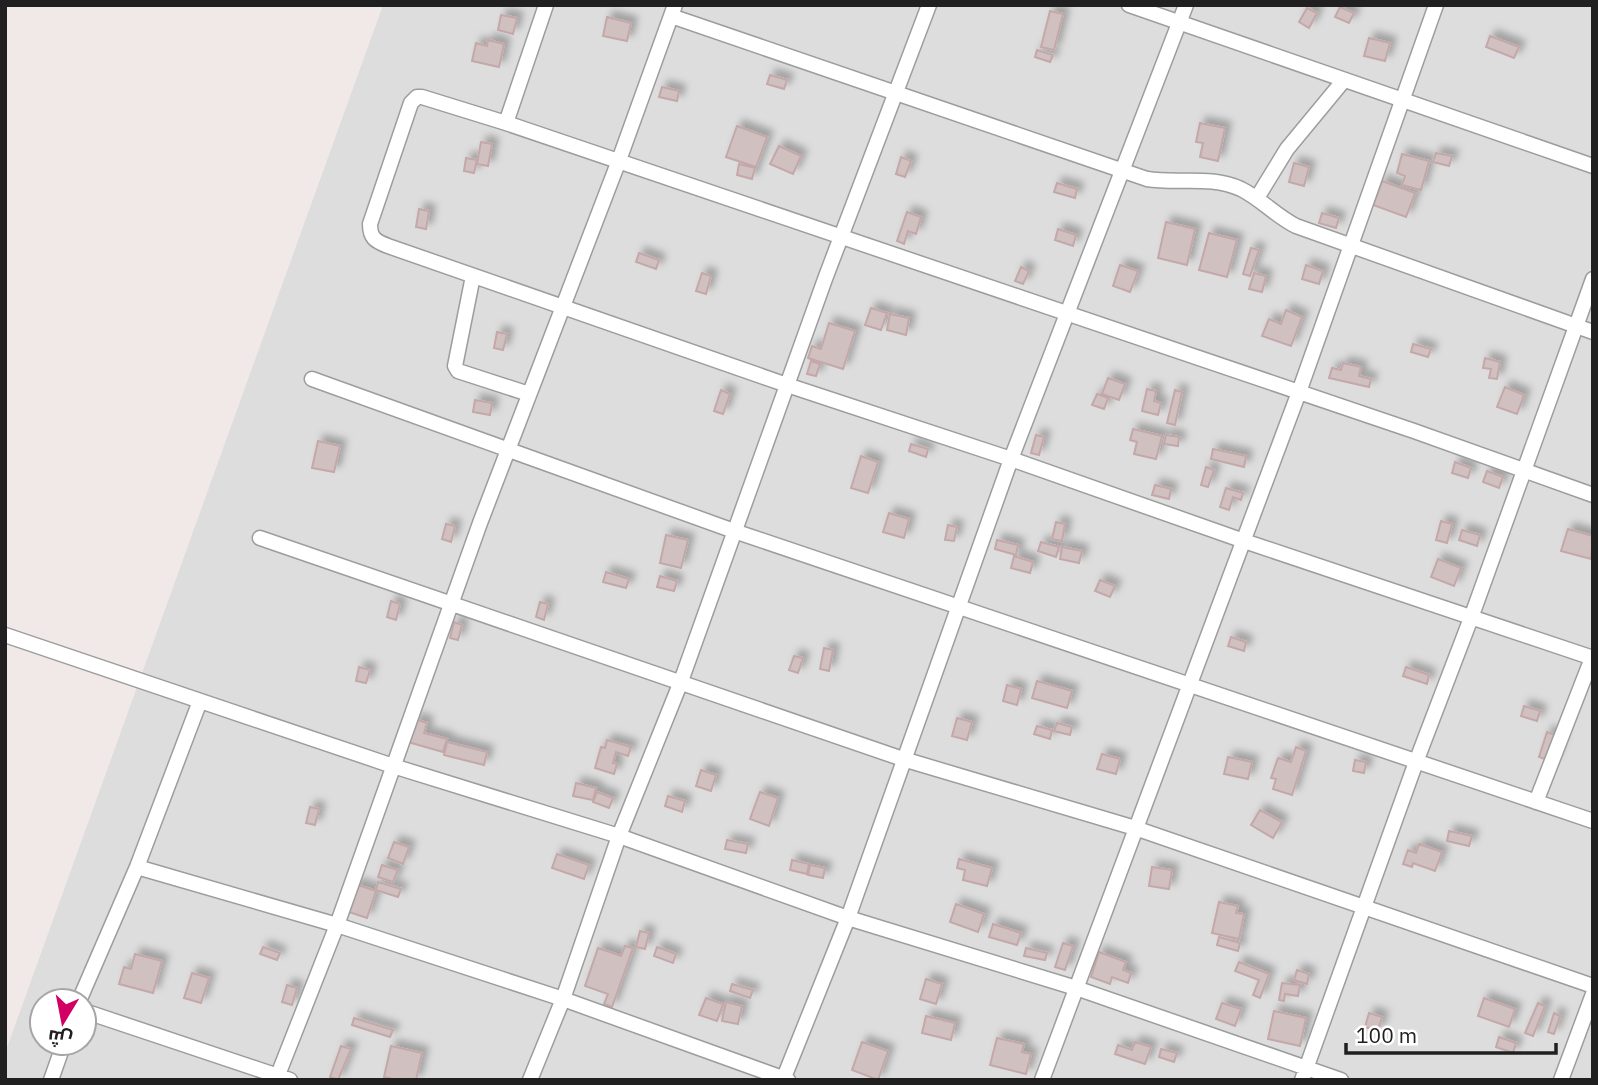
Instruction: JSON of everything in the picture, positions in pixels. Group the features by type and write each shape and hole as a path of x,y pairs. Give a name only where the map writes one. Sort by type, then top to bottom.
{"street":[{"path":"506,123 546,5"},
{"path":"530,1080 563,999 619,836 680,684 786,385 929,5"},
{"path":"1129,5 1593,166"},
{"path":"137,867 337,925 563,999 785,1079 848,918 1011,459 1186,5"},
{"path":"1042,1080 1299,392 1436,5"},
{"path":"98,1016 281,1078 450,605 618,163 673,10 896,94 1122,171 1160,181 1204,180 1239,188 1281,218 1351,247 1593,332"},
{"path":"1256,198 1287,149 1344,80"},
{"path":"1536,802 1592,658 473,276 374,240 370,234 370,224 411,103 417,97 506,123 1299,392 1593,495"},
{"path":"473,276 455,366 458,371 529,394"},
{"path":"1304,1074 1593,279"},
{"path":"312,379 734,531 1593,821"},
{"path":"260,538 902,760 1135,828 1593,986"},
{"path":"5,635 393,766 619,836 848,918 1076,988 1304,1074 1341,1080"},
{"path":"85,987 137,867 200,701"},
{"path":"1561,1080 1593,994"},
{"path":"51,1080 59,1057"}],"shaded area":[{"path":"383,5 1593,5 1593,1080 5,1080 5,1053 28,989 28,1057 98,1057 98,987 29,987"}],"building":[{"path":"1340,7 1354,13 1349,23 1335,17"},
{"path":"1307,8 1317,13 1309,28 1299,22"},
{"path":"1050,11 1063,14 1054,50 1041,47"},
{"path":"501,15 517,18 513,34 498,30"},
{"path":"607,17 631,23 627,41 603,36"},
{"path":"1490,36 1519,47 1514,58 1486,47"},
{"path":"1369,38 1390,43 1385,61 1364,56"},
{"path":"488,40 504,44 499,67 472,61 476,43 487,46"},
{"path":"1037,50 1053,55 1050,62 1035,57"},
{"path":"770,75 787,80 784,89 767,84"},
{"path":"662,87 679,91 677,101 659,97"},
{"path":"1200,123 1225,128 1218,161 1200,157 1203,143 1196,142"},
{"path":"737,126 767,137 756,167 726,157"},
{"path":"481,142 492,144 488,166 477,164"},
{"path":"779,146 801,156 793,174 770,164"},
{"path":"1436,153 1452,156 1449,166 1433,162"},
{"path":"1402,154 1429,161 1421,190 1402,185 1405,176 1397,173"},
{"path":"901,157 911,161 905,177 896,174"},
{"path":"466,158 477,160 474,173 464,171"},
{"path":"1294,163 1309,167 1304,186 1289,182"},
{"path":"739,164 755,168 752,179 737,175"},
{"path":"1382,181 1415,193 1406,217 1373,205"},
{"path":"1057,183 1077,189 1075,198 1054,192"},
{"path":"419,209 429,211 426,229 416,227"},
{"path":"907,212 921,217 916,234 908,231 904,244 897,241"},
{"path":"1322,213 1339,218 1336,228 1319,223"},
{"path":"1166,222 1195,229 1187,265 1158,258"},
{"path":"1058,229 1076,235 1073,246 1055,240"},
{"path":"1209,233 1237,240 1227,277 1199,270"},
{"path":"1251,248 1259,250 1250,276 1243,274"},
{"path":"639,253 659,260 656,269 636,262"},
{"path":"1120,265 1138,271 1130,292 1113,286"},
{"path":"1306,265 1323,271 1319,284 1302,279"},
{"path":"1021,267 1029,271 1023,284 1015,281"},
{"path":"702,273 711,276 706,294 696,291"},
{"path":"1254,273 1266,276 1262,292 1249,289"},
{"path":"871,308 887,313 881,330 865,325"},
{"path":"1286,310 1302,317 1291,346 1262,336 1269,319 1281,324"},
{"path":"890,314 909,318 906,335 887,330"},
{"path":"829,323 855,331 843,369 808,358 812,346 821,349"},
{"path":"497,332 507,334 503,350 494,348"},
{"path":"1413,344 1431,349 1428,357 1411,352"},
{"path":"1485,358 1500,362 1497,379 1489,378 1491,369 1483,368"},
{"path":"811,361 820,364 816,376 807,374"},
{"path":"1343,363 1361,367 1359,376 1371,379 1369,387 1329,378 1332,368 1341,370"},
{"path":"1108,378 1125,384 1119,400 1102,394"},
{"path":"1505,387 1524,395 1517,414 1497,407"},
{"path":"1147,389 1156,391 1154,401 1161,403 1158,415 1142,411"},
{"path":"721,390 730,394 723,414 714,411"},
{"path":"1175,390 1182,392 1175,425 1167,423"},
{"path":"1097,394 1108,398 1104,409 1092,405"},
{"path":"475,400 492,403 490,415 473,412"},
{"path":"1133,429 1162,436 1156,459 1134,454 1137,442 1130,440"},
{"path":"1036,435 1044,437 1039,455 1031,453"},
{"path":"1166,435 1179,437 1178,446 1164,444"},
{"path":"318,441 340,446 334,472 312,468"},
{"path":"911,444 928,449 926,457 909,451"},
{"path":"1213,449 1246,456 1244,467 1211,459"},
{"path":"861,456 878,462 868,493 851,488"},
{"path":"1455,462 1471,468 1468,478 1452,473"},
{"path":"1206,467 1214,470 1208,487 1201,485"},
{"path":"1487,471 1503,477 1499,488 1483,482"},
{"path":"1155,485 1171,489 1169,499 1152,495"},
{"path":"1226,488 1243,493 1241,500 1233,497 1229,510 1220,507"},
{"path":"889,513 909,519 904,538 883,532"},
{"path":"1441,521 1452,524 1447,543 1436,540"},
{"path":"1056,522 1065,524 1062,541 1052,539"},
{"path":"446,524 455,526 451,542 442,539"},
{"path":"948,525 957,527 954,541 945,540"},
{"path":"1568,529 1593,536 1591,559 1561,551"},
{"path":"1462,530 1480,535 1477,546 1459,540"},
{"path":"666,535 688,540 681,568 660,563"},
{"path":"997,540 1018,545 1016,555 995,549"},
{"path":"1041,542 1059,547 1056,557 1038,551"},
{"path":"1062,547 1082,551 1079,563 1060,559"},
{"path":"1014,556 1033,562 1030,573 1011,568"},
{"path":"1438,559 1461,568 1454,586 1431,577"},
{"path":"606,572 629,579 626,588 603,582"},
{"path":"660,576 677,581 674,591 657,587"},
{"path":"1100,580 1115,586 1110,597 1095,591"},
{"path":"391,601 400,604 396,620 387,617"},
{"path":"540,602 548,604 544,620 536,617"},
{"path":"454,622 462,625 458,640 450,638"},
{"path":"1231,637 1246,642 1244,651 1228,646"},
{"path":"824,648 833,650 829,671 820,669"},
{"path":"794,656 803,658 798,673 789,670"},
{"path":"359,667 370,670 366,683 356,681"},
{"path":"1406,667 1429,675 1427,684 1403,676"},
{"path":"1037,681 1072,691 1067,708 1032,698"},
{"path":"1007,685 1021,689 1017,705 1003,701"},
{"path":"1524,706 1540,711 1537,721 1521,716"},
{"path":"957,718 972,722 967,740 952,736"},
{"path":"415,719 427,723 424,733 447,739 443,752 408,742"},
{"path":"1057,723 1072,727 1070,735 1054,731"},
{"path":"1037,726 1052,730 1050,739 1034,734"},
{"path":"1547,732 1561,737 1553,762 1539,757"},
{"path":"607,740 631,747 628,756 616,752 614,774 595,768 601,747 605,748"},
{"path":"447,742 487,752 484,765 444,755"},
{"path":"1296,747 1306,751 1292,795 1273,789 1276,779 1271,778 1278,758 1291,762"},
{"path":"1102,754 1120,759 1116,774 1097,769"},
{"path":"1228,757 1252,762 1248,779 1224,774"},
{"path":"1355,760 1366,762 1364,773 1353,771"},
{"path":"701,770 716,775 711,791 696,786"},
{"path":"576,783 596,788 593,800 573,796"},
{"path":"597,792 613,798 609,808 593,802"},
{"path":"760,792 778,798 769,826 750,819"},
{"path":"668,796 685,801 682,812 665,806"},
{"path":"310,807 319,809 315,825 306,823"},
{"path":"1260,810 1282,822 1273,838 1251,825"},
{"path":"1449,831 1472,836 1469,846 1447,841"},
{"path":"727,840 748,844 746,853 725,849"},
{"path":"394,842 409,847 403,864 388,858"},
{"path":"1419,844 1442,852 1435,871 1413,863 1412,867 1403,864 1408,850 1416,853"},
{"path":"557,854 589,865 584,879 552,868"},
{"path":"959,859 992,868 987,886 963,880 965,870 957,868"},
{"path":"792,860 809,864 807,874 790,870"},
{"path":"382,865 398,870 393,882 378,877"},
{"path":"810,865 825,868 823,878 808,875"},
{"path":"1152,867 1172,870 1169,889 1149,886"},
{"path":"378,882 401,889 398,897 376,890"},
{"path":"355,884 376,891 367,918 346,911"},
{"path":"1219,902 1238,906 1236,913 1244,914 1239,939 1212,933"},
{"path":"956,904 984,914 978,932 950,922"},
{"path":"993,924 1021,933 1017,945 989,937"},
{"path":"640,931 649,933 645,949 636,947"},
{"path":"1219,937 1240,943 1238,951 1217,945"},
{"path":"1063,943 1073,946 1065,970 1055,967"},
{"path":"625,946 633,948 612,1007 604,1004 608,994 585,986 598,948 621,956"},
{"path":"263,947 280,953 277,960 260,954"},
{"path":"657,947 676,954 673,963 654,956"},
{"path":"1026,948 1047,953 1045,960 1024,956"},
{"path":"1099,952 1126,962 1123,970 1131,973 1128,983 1112,977 1110,984 1091,977"},
{"path":"135,954 162,961 153,993 119,984 124,967 131,969"},
{"path":"1239,962 1269,974 1260,998 1253,995 1259,980 1235,971"},
{"path":"1297,970 1309,974 1307,984 1294,980"},
{"path":"192,973 209,978 201,1003 184,998"},
{"path":"926,979 942,984 936,1004 920,999"},
{"path":"1282,983 1300,985 1298,996 1285,994 1284,1001 1279,1000"},
{"path":"732,984 753,990 750,998 730,991"},
{"path":"287,985 297,988 292,1005 282,1002"},
{"path":"706,998 723,1004 717,1021 699,1015"},
{"path":"1484,998 1515,1009 1509,1027 1478,1016"},
{"path":"726,1002 742,1006 738,1024 722,1021"},
{"path":"1222,1003 1241,1009 1235,1026 1216,1019"},
{"path":"1538,1003 1545,1006 1533,1036 1525,1033"},
{"path":"1274,1011 1306,1018 1300,1046 1268,1039"},
{"path":"1369,1013 1382,1017 1378,1031 1365,1027"},
{"path":"1554,1013 1560,1016 1554,1034 1548,1032"},
{"path":"926,1016 955,1023 951,1040 922,1033"},
{"path":"354,1018 393,1030 390,1037 352,1025"},
{"path":"1499,1037 1516,1043 1513,1053 1496,1047"},
{"path":"997,1038 1024,1044 1022,1052 1031,1054 1026,1074 990,1065"},
{"path":"862,1042 888,1051 878,1080 852,1070"},
{"path":"1135,1042 1151,1047 1145,1064 1115,1054 1118,1045 1132,1050"},
{"path":"341,1046 351,1049 338,1080 330,1077"},
{"path":"391,1046 422,1053 416,1080 384,1077"},
{"path":"1161,1049 1177,1053 1174,1062 1159,1057"}]}
